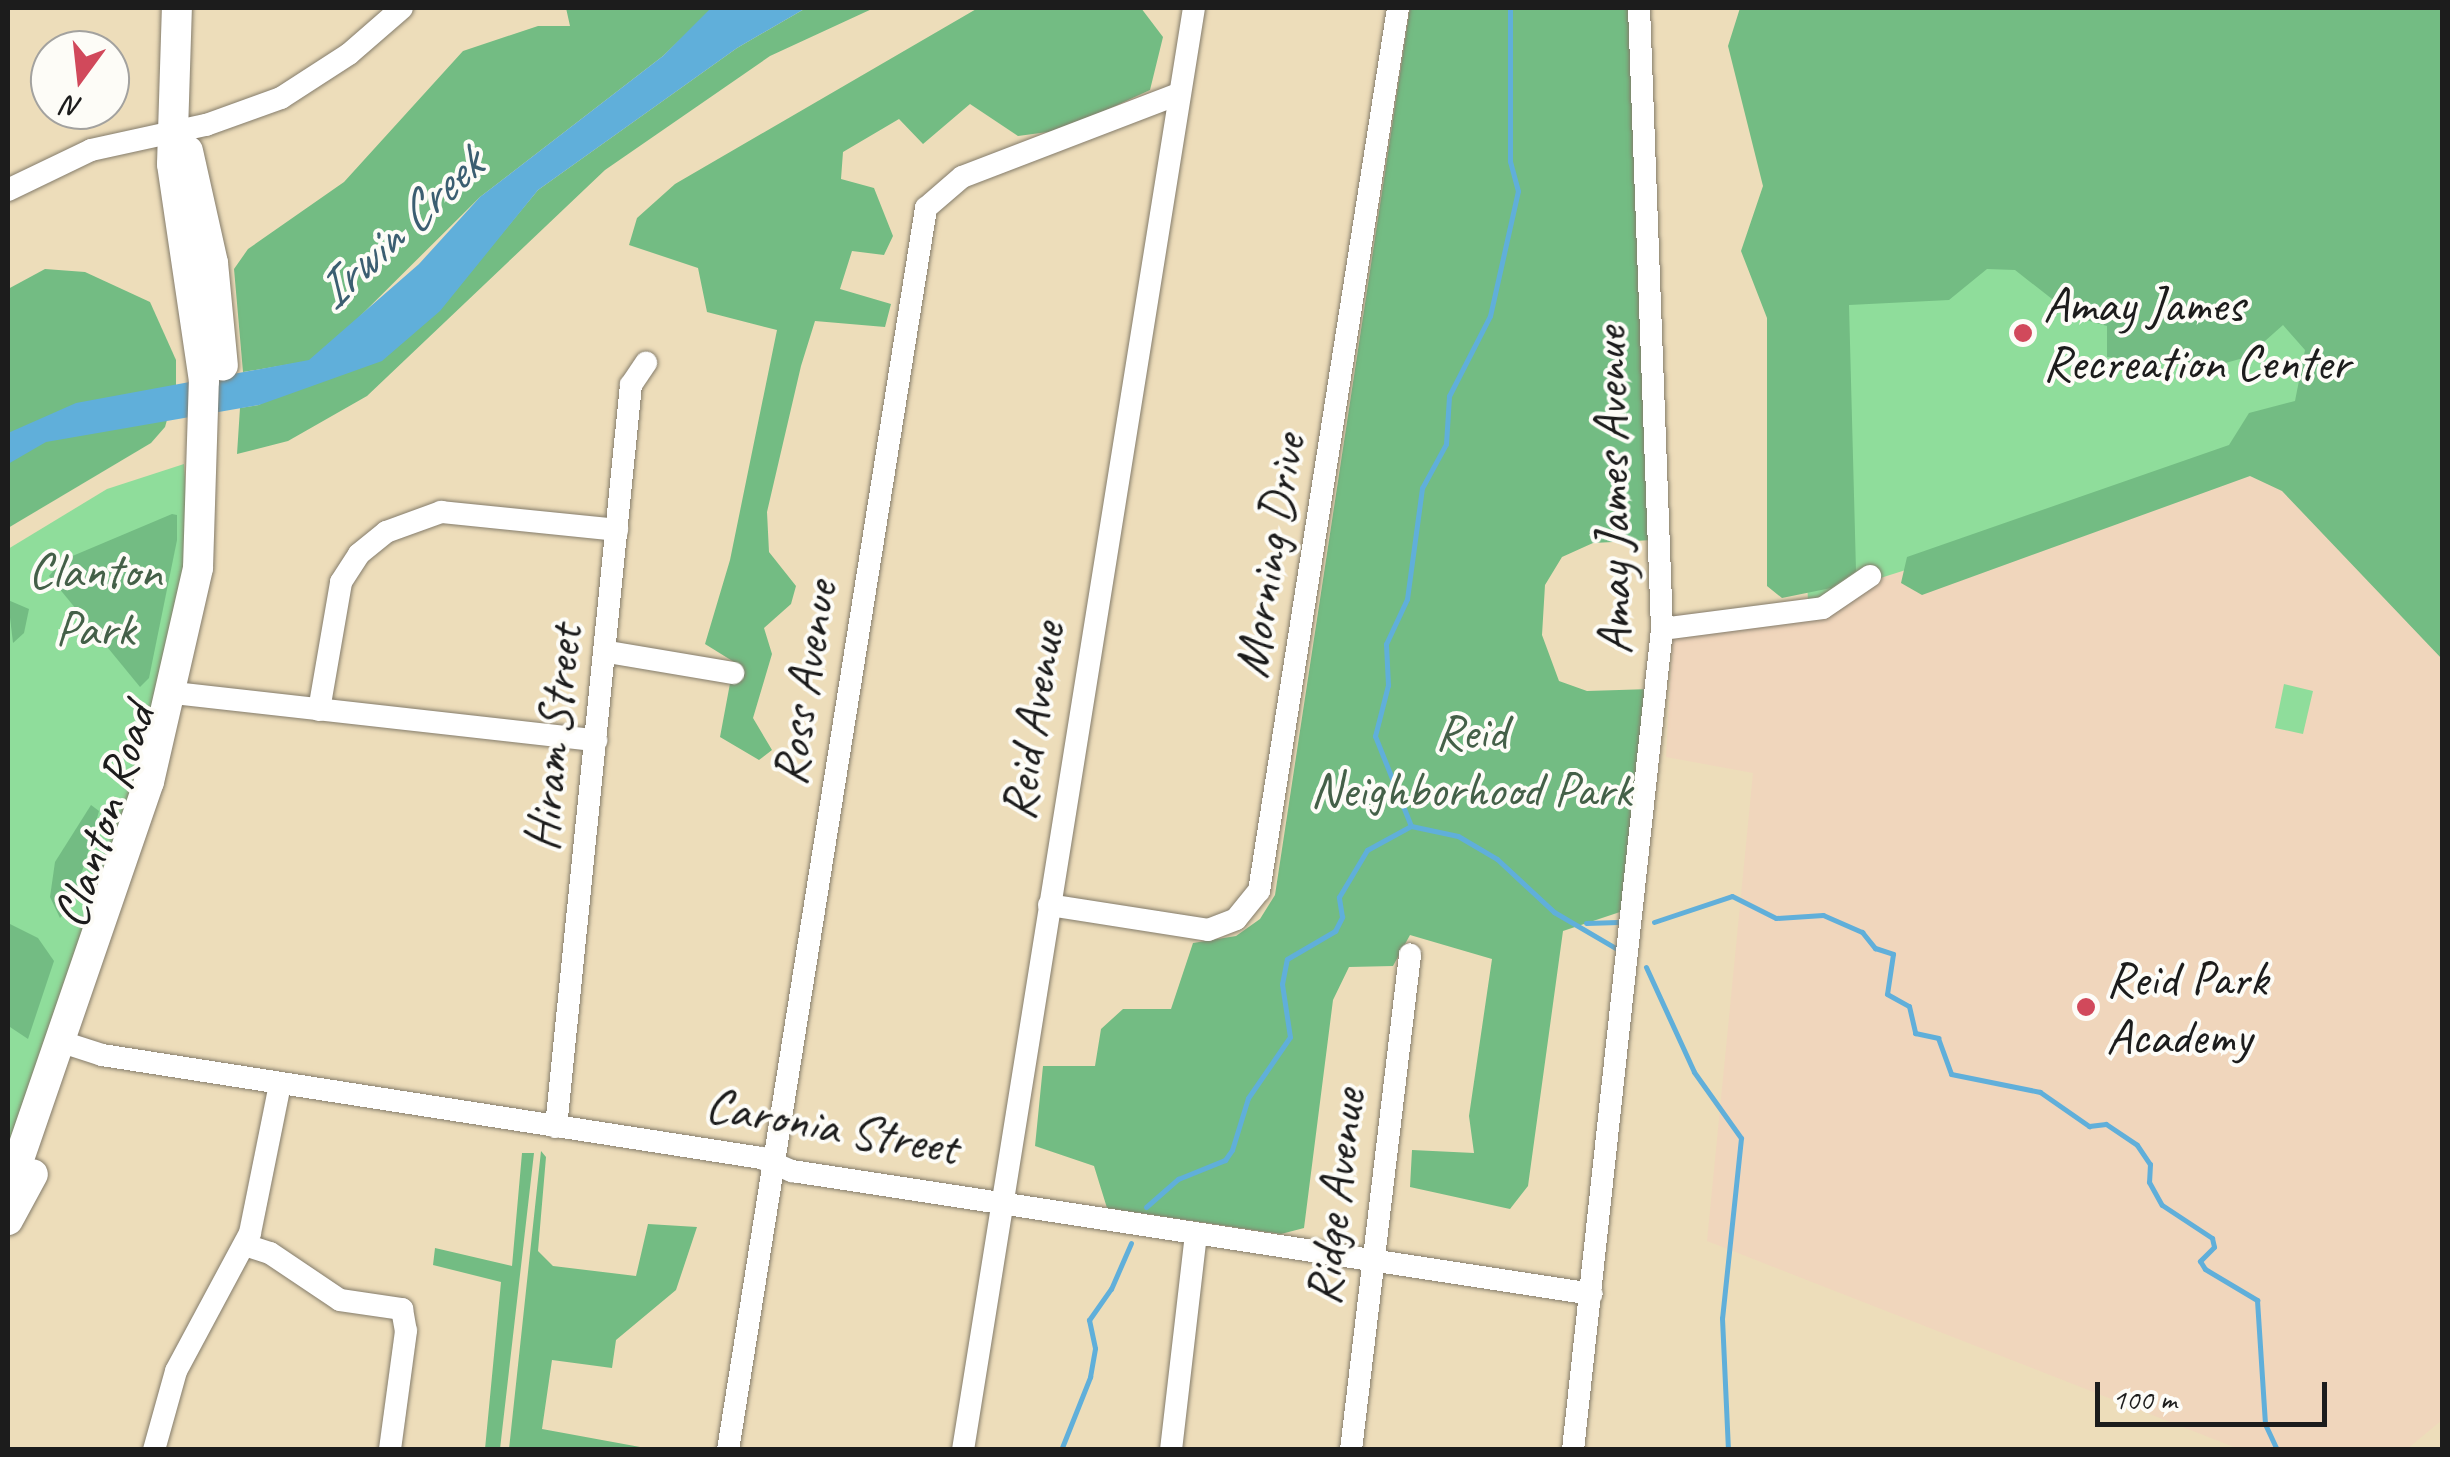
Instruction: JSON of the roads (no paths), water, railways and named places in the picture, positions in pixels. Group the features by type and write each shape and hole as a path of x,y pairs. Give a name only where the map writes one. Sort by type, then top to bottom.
{"main road":[{"name":"Clanton Road","path":"8,1220 24,1200 68,1044 184,694 219,549 213,350 172,164 177,131 177,8"},
{"name":"Clanton Road","path":"8,1191 68,1044"}],"street":[{"path":"8,190 91,150 177,131 280,98 349,54 402,8"},
{"name":"Reid Avenue","path":"963,1450 1194,8"},
{"name":"Morning Drive","path":"1049,905 1208,930 1236,918 1259,891 1398,8"},
{"name":"Amay James Avenue","path":"1574,1450 1662,629 1639,8"},
{"name":"Ross Avenue","path":"728,1450 926,208 962,177 1178,94"},
{"name":"Hiram Street","path":"556,1127 608,652 631,385 646,363"},
{"path":"320,710 341,582 359,554 386,532 441,512 617,530"},
{"path":"1662,629 1822,608 1870,576"},
{"path":"608,652 733,674"},
{"path":"184,694 596,740"},
{"name":"Ridge Avenue","path":"1351,1450 1410,955"},
{"name":"Caronia Street","path":"68,1044 280,1084 1196,1235 1592,1294"},
{"path":"154,1450 176,1371 245,1245 280,1084"},
{"path":"1171,1450 1196,1235"},
{"path":"245,1245 270,1254 340,1300 402,1308 406,1331 390,1450"}],"water":[{"path":"806,8 737,48 538,190 440,311 382,361 259,405 46,442 8,464 8,433 76,403 309,360 419,264 480,197 663,56 709,10"}],"waterway":[{"path":"1411,826 1375,736 1388,685 1386,644 1407,599 1422,488 1446,444 1449,396 1490,316 1518,191 1510,161 1510,8"},
{"path":"1146,1207 1178,1179 1225,1160 1232,1150 1248,1098 1290,1037 1282,984 1287,959 1335,931 1342,917 1339,897 1367,850 1411,826 1458,836 1497,859 1554,912 1617,949"},
{"path":"1654,922 1732,896 1776,918 1823,915 1862,932 1875,948 1893,954 1887,994 1909,1006 1915,1033 1938,1038 1951,1074 2040,1092 2089,1126 2106,1124 2137,1145 2150,1164 2149,1182 2162,1205 2212,1238 2214,1247 2200,1261 2205,1269 2257,1300 2265,1424 2277,1450"},
{"path":"1586,923 1618,922"},
{"path":"1646,967 1694,1072 1741,1138 1722,1318 1728,1450"},
{"path":"1061,1450 1090,1377 1095,1348 1089,1320 1111,1289 1131,1243"}],"place":[{"name":"Amay James Recreation Center","path":"2023,333"},
{"name":"Reid Park Academy","path":"2086,1007"}],"water label":[{"name":"Irwin Creek","path":"399,229"}],"park label":[{"name":"Clanton Park","path":"95,599"},
{"name":"Reid Neighborhood Park","path":"1471,760"}]}
